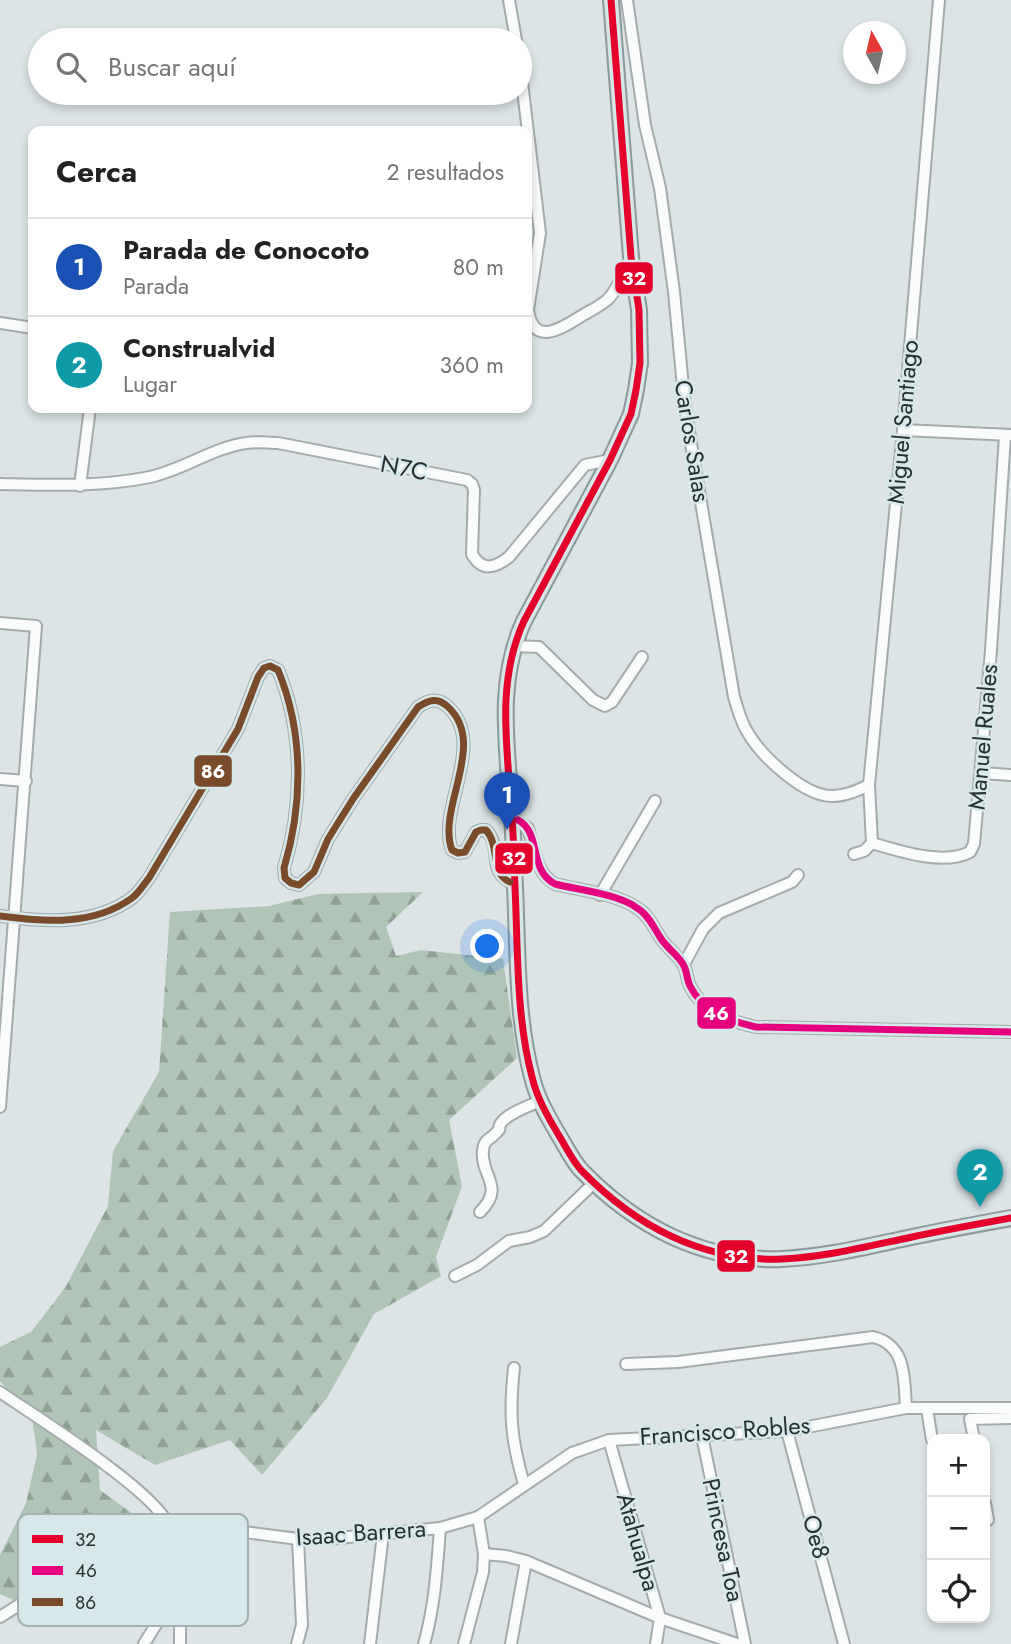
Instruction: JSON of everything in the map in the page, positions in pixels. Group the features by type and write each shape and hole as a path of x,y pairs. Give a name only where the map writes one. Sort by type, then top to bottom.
{"main road":[{"path":"611,0 631,257 639,310 639,363 631,414 610,460 524,621 514,646 507,676 507,752 521,1006 525,1046 540,1101 579,1168 622,1207 657,1230 709,1252 755,1259 819,1255 1011,1218"}],"street":[{"path":"509,0 514,28"},
{"name":"Carlos Salas","path":"627,0 645,125 660,188 685,408 734,697 747,733 774,766 815,794 831,797 848,794 869,785"},
{"name":"Miguel Santiago","path":"872,844 869,785 903,430 939,0"},
{"path":"525,105 527,126"},
{"path":"532,166 540,233 532,284"},
{"path":"532,324 535,329 544,332 561,328 606,301 631,257"},
{"path":"0,323 28,327"},
{"path":"80,486 89,413"},
{"path":"903,430 1008,436"},
{"name":"Manuel Ruales","path":"872,844 918,856 962,857 971,852 974,844 1008,436"},
{"name":"N7C","path":"0,484 80,486 149,477 246,443 278,443 467,480 474,490 472,554 477,564 487,568 499,565 509,557 585,465 592,461 610,460"},
{"path":"0,623 36,626 0,1107"},
{"path":"514,646 539,647 593,700 605,706 612,702 642,657"},
{"path":"0,916 39,922 73,920 108,912 134,897 149,877 239,729 258,677 264,668 270,666 278,670 287,693 299,775 298,811 284,868 285,878 299,885 314,872 328,839 418,707 428,700 436,699 453,712 462,736 463,763 451,823 452,850 465,852 476,832 486,831 493,841 499,873 503,879 515,884"},
{"path":"981,773 1011,775"},
{"path":"0,779 26,780"},
{"path":"600,895 654,801"},
{"path":"512,818 528,828 545,879 638,908 647,917 665,946 684,964 689,984 698,1000 722,1017 756,1027 1011,1032"},
{"path":"854,854 864,851 872,844"},
{"path":"684,964 703,929 719,913 792,882 798,875"},
{"path":"480,1212 490,1202 492,1192 483,1151 487,1139 496,1134 503,1121 540,1101"},
{"path":"456,1276 477,1265 509,1241 544,1231 596,1182"},
{"path":"626,1364 678,1362 873,1337 882,1339 895,1348 902,1363 906,1408"},
{"path":"514,1368 510,1403 512,1438 524,1484"},
{"path":"0,1392 124,1479 161,1514"},
{"name":"Francisco Robles","path":"461,1523 478,1517 572,1453 609,1440 788,1431 906,1408 1011,1408"},
{"path":"927,1409 931,1434"},
{"path":"973,1434 970,1419 1011,1418"},
{"name":"Oe8","path":"788,1431 844,1644"},
{"name":"Princesa Toa","path":"702,1436 745,1644"},
{"name":"Atahualpa","path":"609,1440 660,1618 656,1644"},
{"path":"464,1644 483,1572 484,1555 478,1517"},
{"name":"Isaac Barrera","path":"248,1533 298,1539 383,1534 461,1523"},
{"path":"424,1644 433,1615 440,1528"},
{"path":"370,1644 383,1534"},
{"path":"297,1644 302,1625 298,1539"},
{"path":"484,1555 506,1556 526,1561 660,1618 737,1644"},
{"path":"511,1644 526,1561"},
{"path":"0,1617 18,1606"},
{"path":"144,1644 155,1626"},
{"path":"179,1626 180,1644"}],"green space":[{"path":"423,892 386,927 396,956 421,950 503,959 517,1058 449,1120 462,1186 436,1257 441,1276 374,1314 327,1398 262,1475 230,1440 155,1465 96,1430 100,1490 133,1514 20,1514 26,1503 37,1454 32,1417 0,1381 0,1347 31,1332 65,1288 108,1206 113,1151 159,1072 170,912 269,906 318,894"},
{"path":"18,1519 18,1602 0,1594 0,1555"}],"transit line":[{"name":"32","path":"611,0 631,257 639,310 640,363 636,390 631,414 610,460 524,621 515,645 506,693 506,743 519,983 523,1030 534,1085 550,1120 581,1170 602,1190 647,1224 698,1247 753,1258 798,1258 847,1251 1011,1218"},
{"name":"86","path":"0,916 34,920 85,918 117,907 135,896 149,878 238,729 258,677 264,668 270,666 278,670 287,694 293,719 298,769 295,819 284,868 285,878 299,885 314,872 328,839 353,799 418,707 429,701 436,701 447,706 459,721 463,738 463,757 450,815 452,850 465,852 476,832 486,830 493,843 500,873 510,882"},
{"name":"46","path":"518,820 530,834 541,870 547,878 555,884 620,899 641,911 682,962 695,995 709,1009 736,1022 756,1027 1011,1032"}],"place":[{"name":"Parada de Conocoto","path":"507,830"},
{"name":"Construalvid","path":"980,1207"}]}
